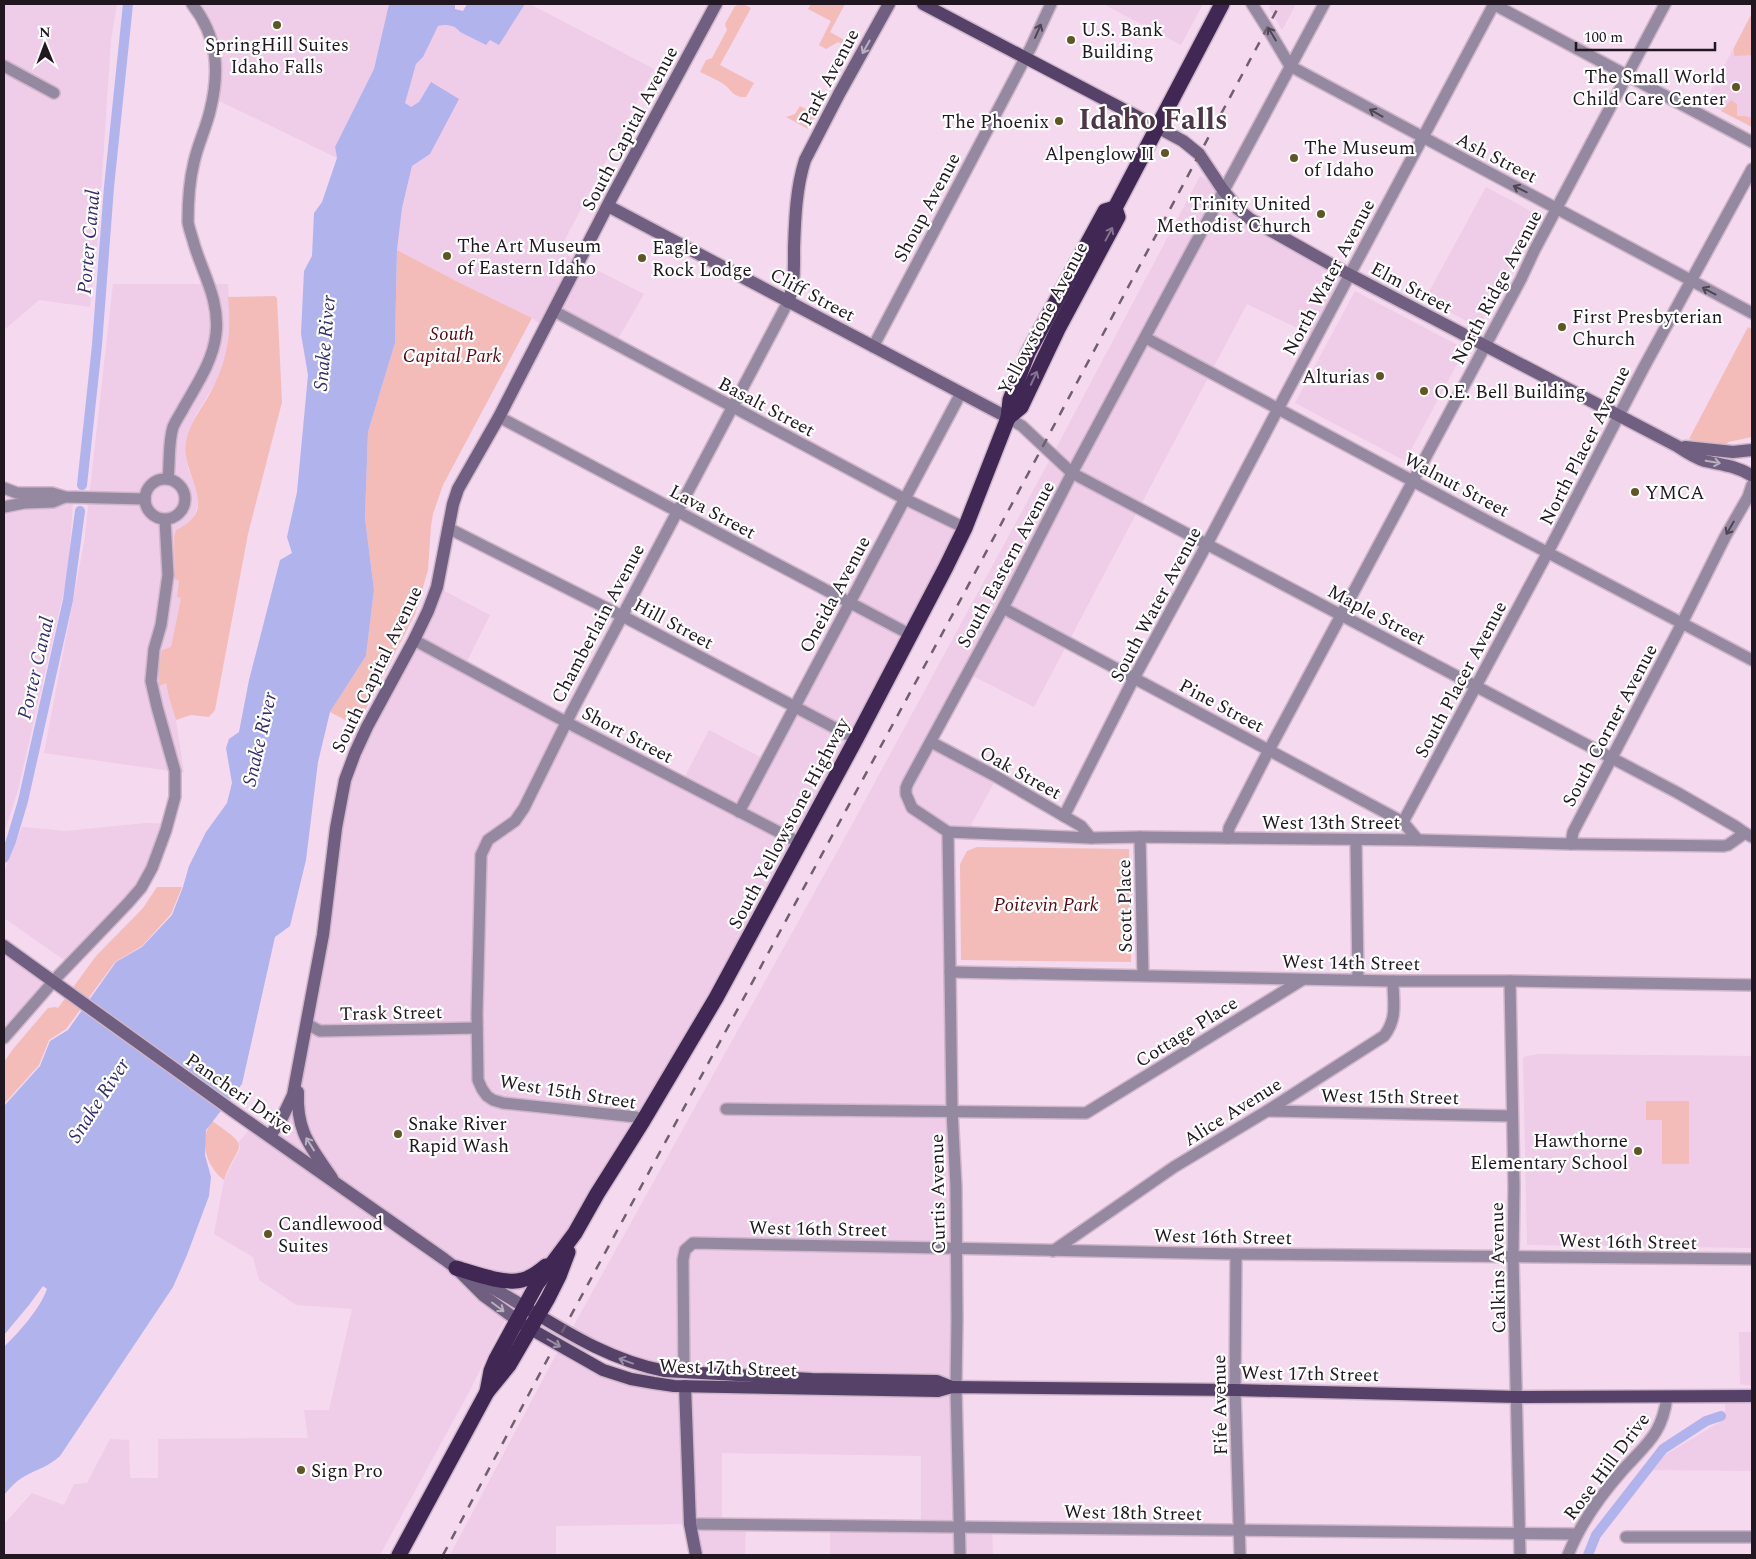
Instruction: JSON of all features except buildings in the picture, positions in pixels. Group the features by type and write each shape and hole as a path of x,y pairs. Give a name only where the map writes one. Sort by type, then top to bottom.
{"highway":[{"name":"Yellowstone Avenue","path":"1004,416 1028,353 1105,211 1114,208 1222,4"},
{"name":"South Yellowstone Highway","path":"399,1555 487,1392 509,1366 538,1315 559,1276 575,1234 597,1194 716,998 856,739 965,528 1004,416"},
{"name":"South Yellowstone Highway","path":"487,1392 493,1365 544,1272 575,1234"},
{"path":"456,1268 496,1278 520,1281 543,1269 560,1253 575,1234"}],"main road":[{"path":"923,4 1157,127"},
{"name":"Pancheri Drive","path":"521,1314 538,1315"},
{"name":"West 17th Street","path":"521,1314 530,1329 591,1364 628,1378 674,1386 931,1391 954,1387 1235,1390 1517,1397 1752,1396"},
{"name":"West 17th Street","path":"538,1315 608,1354 643,1367 665,1371 812,1380 937,1380 954,1387"},
{"path":"628,1378 643,1375 671,1378 684,1372"},
{"path":"684,1386 686,1382 691,1380 749,1380 762,1376"}],"street":[{"path":"168,479 170,447 174,425 207,366 213,349 216,328 214,298 199,260 188,224 188,186 194,160 210,112 216,57 211,36 202,16 192,4"},
{"name":"South Capital Avenue","path":"270,1136 290,1103 304,1042 323,935 336,828 346,780 367,727 428,611 437,587 453,504 458,489 499,417 608,206 716,4"},
{"name":"Park Avenue","path":"802,170 824,123 889,4"},
{"name":"Shoup Avenue","path":"873,347 1025,58 1051,4"},
{"path":"1252,4 1290,66"},
{"name":"South Eastern Avenue","path":"948,832 912,808 906,794 906,788 1003,608 1072,473 1324,4"},
{"path":"1493,4 1752,142"},
{"name":"North Water Avenue","path":"1278,408 1493,4"},
{"name":"North Ridge Avenue","path":"1228,838 1229,828 1269,750 1666,4"},
{"path":"4,66 54,93"},
{"name":"Ash Street","path":"1290,66 1752,313"},
{"name":"Elm Street","path":"1157,127 1183,141 1199,154 1238,208 1250,219 1350,275 1689,454 1704,460 1731,465 1752,479"},
{"name":"North Placer Avenue","path":"1548,552 1690,281 1752,169"},
{"name":"Chamberlain Avenue","path":"487,1096 478,1080 477,1028 481,855 488,840 515,821 524,808 566,722 788,302 793,286 797,205 802,170"},
{"name":"Cliff Street","path":"608,206 1004,416"},
{"name":"Basalt Street","path":"554,311 905,499 965,528"},
{"name":"Walnut Street","path":"1146,338 1752,660"},
{"name":"Oneida Avenue","path":"739,812 961,394"},
{"name":"South Water Avenue","path":"1064,816 1134,678 1278,408"},
{"name":"Maple Street","path":"1004,416 1028,431 1072,473 1678,793 1748,835"},
{"name":"Lava Street","path":"499,417 911,635"},
{"name":"Elm Street","path":"1677,446 1715,452 1752,450"},
{"path":"1752,454 1749,461 1752,479"},
{"path":"168,479 174,481 184,490 185,503 179,515 165,520 154,516 149,511 145,499 150,486 161,480 168,479"},
{"name":"South Corner Avenue","path":"1571,844 1572,834 1725,537 1748,497 1752,479"},
{"path":"4,488 17,493 52,493 70,497 145,499"},
{"path":"4,507 24,503 53,502 70,497"},
{"path":"4,1038 56,978 141,888 152,868 166,830 175,797 175,771 151,680 154,649 161,624 168,575 165,520"},
{"name":"Hill Street","path":"448,528 622,616 856,739"},
{"name":"South Placer Avenue","path":"1403,822 1548,552"},
{"name":"Pine Street","path":"1003,608 1403,822 1418,840"},
{"name":"Short Street","path":"414,640 566,722 800,842"},
{"name":"Oak Street","path":"931,742 997,777 1081,826 1091,838"},
{"name":"West 13th Street","path":"948,832 1091,838 1418,840 1724,846 1748,835"},
{"name":"Curtis Avenue","path":"948,832 952,1110 956,1187 957,1320 954,1387 960,1555"},
{"name":"Scott Place","path":"1140,837 1143,975"},
{"path":"1356,840 1358,980"},
{"name":"Pancheri Drive","path":"4,946 56,978 75,999 456,1268 484,1296 521,1314"},
{"name":"West 14th Street","path":"950,972 1393,981 1752,985"},
{"name":"Cottage Place","path":"952,1110 1086,1113 1303,979"},
{"name":"Alice Avenue","path":"1053,1251 1174,1167 1384,1036 1394,1020 1393,981"},
{"name":"Calkins Avenue","path":"1510,981 1514,1187 1513,1257 1520,1555"},
{"name":"Trask Street","path":"307,1024 320,1031 477,1028"},
{"path":"304,1042 298,1092 299,1120 306,1138 336,1184"},
{"name":"West 15th Street","path":"487,1096 503,1103 636,1117 643,1121"},
{"path":"726,1109 952,1110"},
{"name":"West 15th Street","path":"1267,1110 1512,1116"},
{"name":"West 16th Street","path":"684,1372 683,1260 685,1250 694,1244 1236,1254 1752,1260"},
{"name":"Fife Avenue","path":"1236,1254 1235,1390 1240,1555"},
{"path":"684,1386 690,1524 696,1555"},
{"name":"Rose Hill Drive","path":"1568,1555 1576,1534 1617,1477 1655,1435 1665,1414 1667,1397"},
{"name":"West 18th Street","path":"690,1524 1576,1534"},
{"path":"1626,1537 1752,1537"}],"shaded area":[{"path":"4,4 117,4 111,40 98,237 90,307 39,300 4,330"},
{"path":"192,4 389,4 374,69 335,147 337,158 213,98 216,57"},
{"path":"525,4 530,4 654,69 559,251 644,294 615,344 554,312 545,328 532,318 397,250 402,208 412,166 430,154 431,83 419,102 411,107 404,104 416,64 423,57 438,25 446,24 457,28 460,32 486,45 490,39 499,45"},
{"path":"1103,4 1203,4 1181,45"},
{"path":"1271,4 1296,4 1282,30 1269,8"},
{"path":"1752,13 1752,127 1705,102"},
{"path":"1200,176 1223,190 1238,208 1350,275 1316,337 1247,304 1034,707 967,673 931,742 997,777 972,823 971,834 949,832 959,1527 992,1528 993,1555 830,1555 830,1525 921,1526 921,1456 722,1453 722,1523 746,1523 745,1555 696,1555 689,1524 556,1526 556,1555 450,1555 560,1347 607,1372 681,1381 662,1377 569,1334 843,841 1053,454"},
{"path":"1486,187 1538,215 1481,323 1476,326 1425,299"},
{"path":"113,284 228,284 230,316 227,349 219,377 195,416 186,456 188,469 198,492 198,504 194,516 186,526 176,530 174,536 179,581 177,596 181,598 171,647 160,685 166,683 176,720 184,773 44,753 84,543"},
{"name":"Alturias","path":"1355,291 1465,349 1405,461 1295,403"},
{"path":"905,499 957,525 904,632 794,839 575,1233 511,1308 468,1394 380,1555 4,1555 4,1524 32,1493 64,1505 74,1484 87,1483 110,1439 129,1440 130,1478 158,1478 158,1439 308,1438 304,1410 329,1410 352,1309 296,1305 259,1280 253,1257 214,1234 224,1180 240,1149 239,1142 253,1125 270,1136 282,1118 307,1024 345,780 437,587 490,615 464,667 682,782 709,730 766,760"},
{"path":"73,502 68,573 18,790 4,834 4,503"},
{"path":"146,823 168,824 141,888 70,964 4,918 4,872 22,827 66,831"},
{"path":"4,956 54,981 4,1048"},
{"name":"Hawthorne Elementary School","path":"1539,1054 1752,1056 1752,1248 1527,1245 1523,1057"},
{"path":"1739,1332 1752,1332 1752,1386 1740,1384"},
{"path":"1752,1396 1752,1471 1653,1470 1665,1455 1725,1419 1725,1397"}],"green space":[{"path":"741,4 751,8 720,65 754,83 746,97 738,96 722,83 700,72 706,60 712,58 727,30 725,24 735,6"},
{"path":"811,4 845,4 830,32 853,45 851,49 838,42 826,49 819,45 831,21 808,9"},
{"path":"1752,13 1752,55 1734,56 1733,50"},
{"path":"1731,100 1737,104 1737,116 1752,118 1752,127 1721,111"},
{"path":"800,106 816,115 808,129 786,117 795,114"},
{"name":"South Capital Park","path":"397,250 532,318 443,485 433,514 428,570 415,614 357,726 330,712 366,656 374,590 365,518 368,432 395,343"},
{"path":"275,296 277,298 282,402 248,534 215,710 209,717 191,715 176,720 166,683 159,686 159,666 162,650 171,647 181,598 177,597 179,581 175,579 174,536 176,530 190,521 197,512 196,490 186,455 187,436 220,373 224,361 229,324 228,297"},
{"path":"1748,327 1752,329 1752,437 1728,442 1726,446 1701,443 1689,439"},
{"name":"Poitevin Park","path":"977,847 1129,849 1131,962 961,960 960,864 967,851"},
{"path":"157,887 182,887 171,914 142,946 115,962 66,1029 49,1040 39,1065 4,1104 4,1062 13,1049 48,1008 58,1008 96,956 143,908"},
{"path":"1646,1101 1689,1101 1689,1164 1662,1164 1662,1120 1646,1120"},
{"path":"212,1121 238,1142 239,1147 224,1180 213,1168 206,1152 205,1136"}],"water":[{"name":"Snake River","path":"389,4 455,4 455,9 463,11 467,4 525,4 499,45 490,40 486,45 460,32 453,26 438,26 423,57 416,64 405,103 411,107 419,102 431,82 459,99 430,154 412,166 402,208 397,250 395,343 368,432 365,518 374,590 366,656 330,712 318,762 306,860 290,926 275,937 242,1084 206,1130 205,1155 211,1177 209,1196 187,1255 173,1287 60,1456 48,1465 22,1478 4,1495 4,1347 34,1312 47,1289 43,1286 4,1335 4,1106 40,1066 50,1041 68,1030 116,962 142,947 172,915 189,866 206,832 227,803 232,783 226,748 229,739 239,732 249,680 280,560 292,553 287,537 297,492 308,375 301,334 304,271 312,256 314,213 322,202 337,158 335,147 374,69"}],"waterway":[{"name":"Porter Canal","path":"82,485 97,345 109,187 128,4"},
{"name":"Porter Canal","path":"4,858 23,801 68,600 80,511"},
{"path":"1588,1555 1596,1535 1663,1449 1706,1421 1721,1416"}],"railway":[{"path":"443,1555 569,1319 955,610 1280,4"}],"place":[{"name":"SpringHill Suites Idaho Falls","path":"277,25"},
{"name":"U.S. Bank Building","path":"1071,40"},
{"name":"The Small World Child Care Center","path":"1736,87"},
{"name":"The Phoenix","path":"1059,121"},
{"name":"Alpenglow II","path":"1165,153"},
{"name":"The Museum of Idaho","path":"1294,158"},
{"name":"Trinity United Methodist Church","path":"1321,214"},
{"name":"The Art Museum of Eastern Idaho","path":"447,256"},
{"name":"Eagle Rock Lodge","path":"642,258"},
{"name":"First Presbyterian Church","path":"1562,327"},
{"name":"Alturias","path":"1380,376"},
{"name":"O.E. Bell Building","path":"1424,391"},
{"name":"YMCA","path":"1635,492"},
{"name":"Snake River Rapid Wash","path":"398,1134"},
{"name":"Hawthorne Elementary School","path":"1638,1151"},
{"name":"Candlewood Suites","path":"268,1234"},
{"name":"Sign Pro","path":"301,1470"}],"district":[{"name":"Idaho Falls","path":"1153,119"}]}
